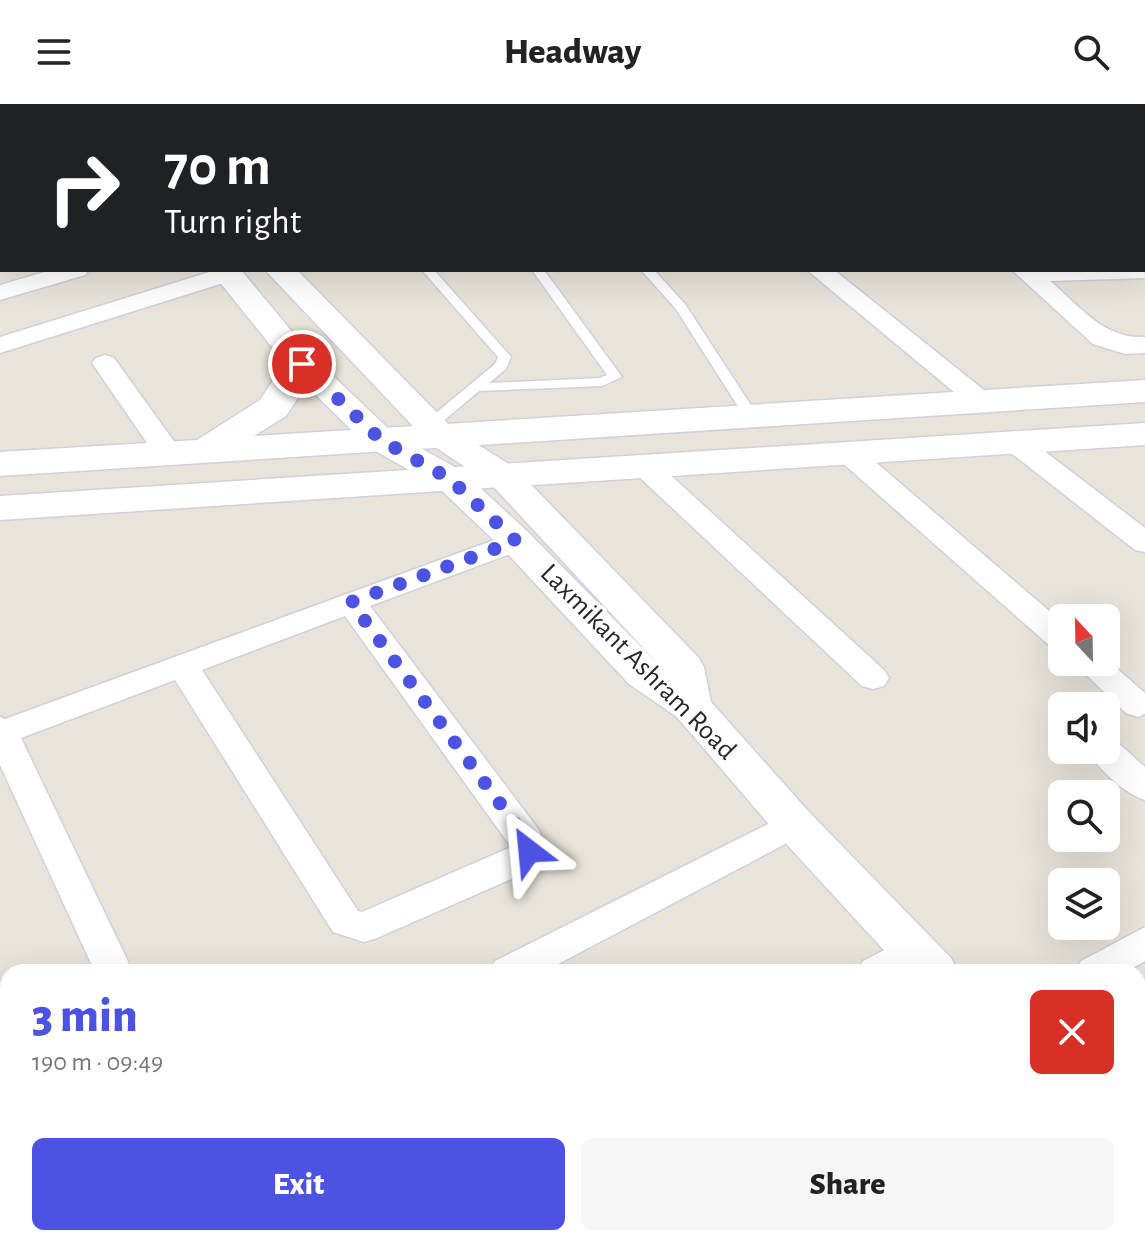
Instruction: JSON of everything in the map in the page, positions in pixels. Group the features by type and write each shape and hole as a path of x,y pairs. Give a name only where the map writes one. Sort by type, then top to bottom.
{"main road":[{"path":"205,451 273,408 302,364"},
{"path":"0,464 381,440 436,431 751,416 1145,391"},
{"path":"0,508 1145,434"}],"street":[{"path":"0,293 70,272"},
{"path":"0,345 226,272"},
{"name":"Laxmikant Ashram Road","path":"226,272 302,364 381,440 450,479 516,541 643,674 691,707 794,824 907,964"},
{"path":"282,272 436,431 503,476 684,667 691,707"},
{"path":"832,272 981,401"},
{"path":"1026,272 1102,339 1138,351"},
{"path":"105,363 168,453"},
{"path":"1016,443 1145,543"},
{"path":"848,453 1048,627"},
{"path":"645,467 873,678"},
{"path":"110,964 1,732 516,541"},
{"path":"182,665 346,922 364,927 521,859 529,851 527,840 351,602"},
{"path":"1105,676 1138,705"},
{"path":"1120,764 1145,787"},
{"path":"523,964 794,824"},
{"path":"1112,964 1141,951"}],"lane":[{"path":"430,272 505,357 501,366 476,387 436,431"},
{"path":"476,387 602,382 615,377 539,272"},
{"path":"649,272 681,307 751,416"}],"route":[{"path":"302,364 381,440 450,479 516,541 351,602 527,840 529,851"}]}
